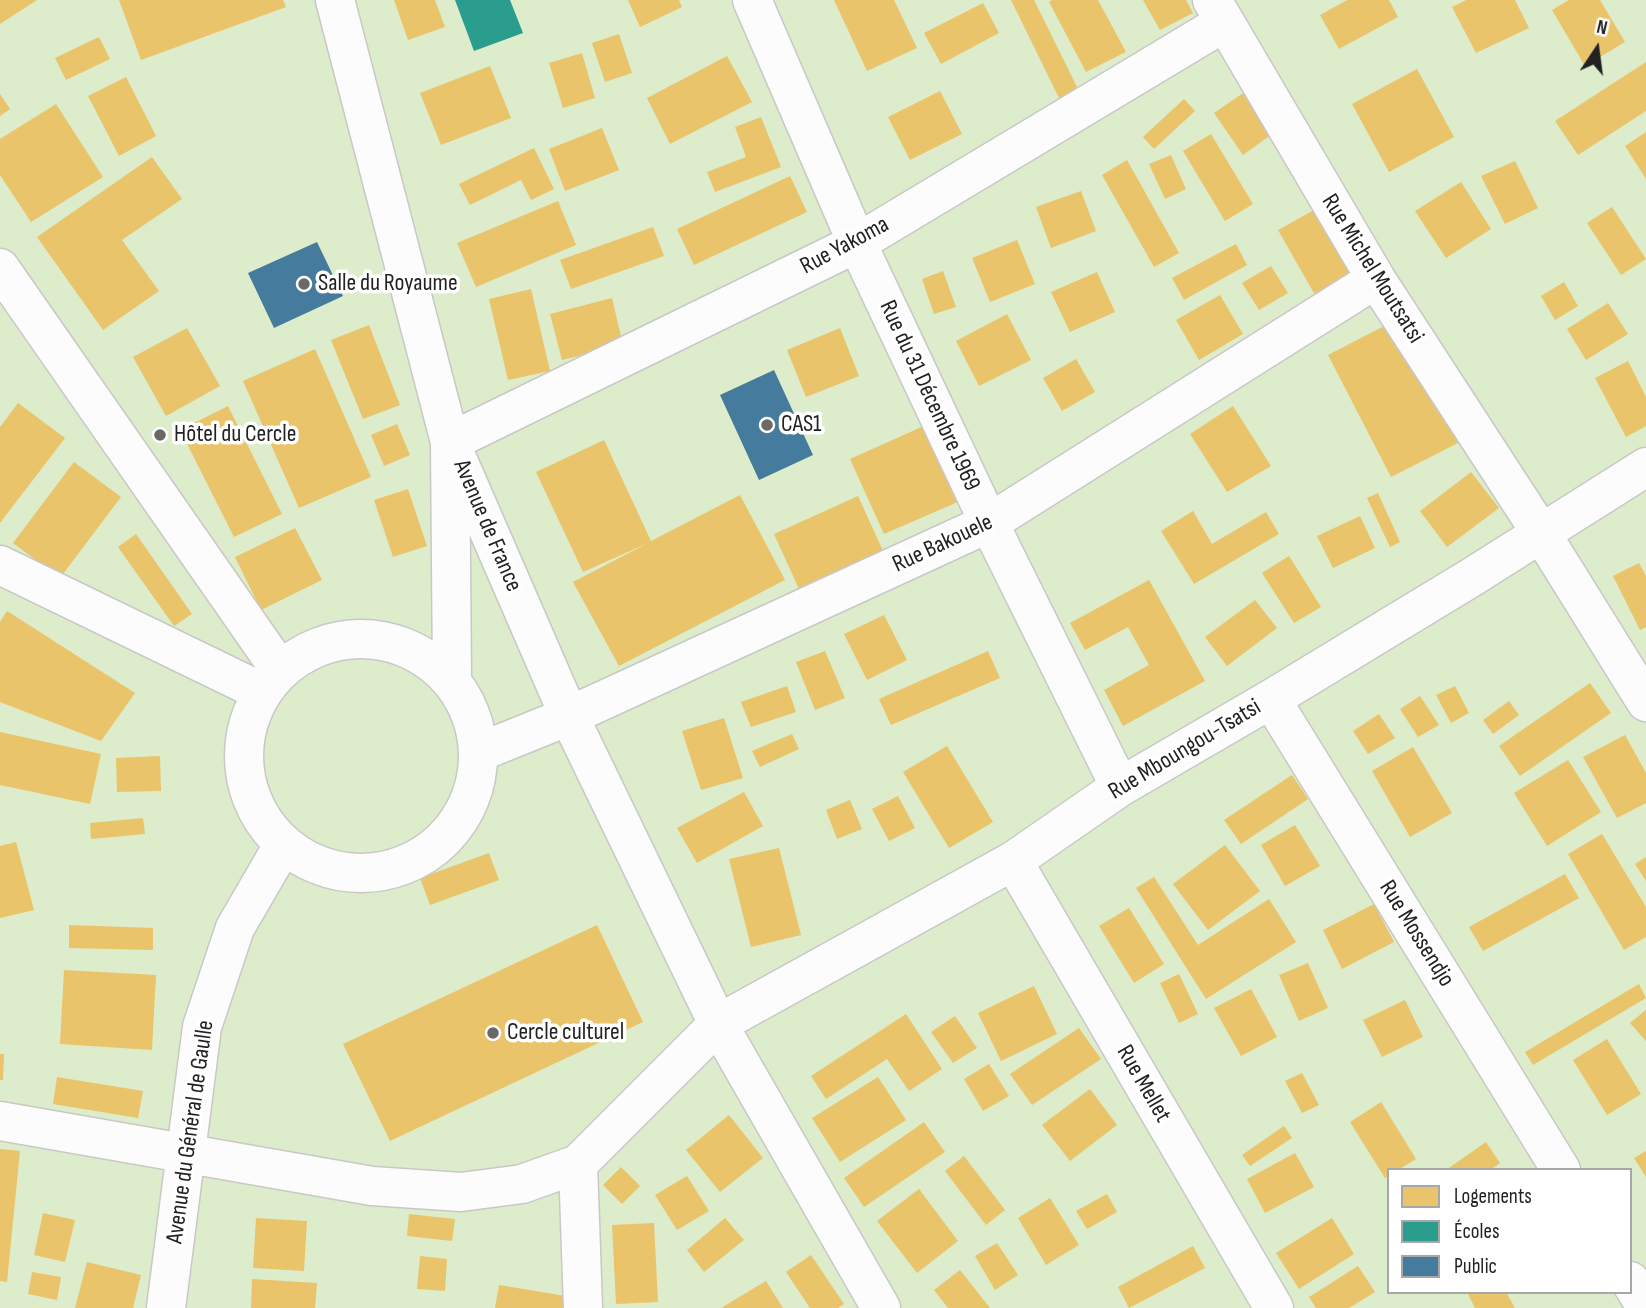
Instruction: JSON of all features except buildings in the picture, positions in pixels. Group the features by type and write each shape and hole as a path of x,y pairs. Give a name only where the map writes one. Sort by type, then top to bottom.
{"street":[{"name":"Avenue de France","path":"335,0 450,442 569,716 718,1024 881,1308"},
{"name":"Rue du 31 Décembre 1969","path":"752,0 857,243 989,523 1120,787"},
{"name":"Rue Yakoma","path":"450,442 857,243 1218,11"},
{"name":"Rue Michel Moutsatsi","path":"1218,11 1376,278 1541,533 1646,702"},
{"path":"0,268 271,681"},
{"name":"Rue Bakouele","path":"480,752 569,716 989,523 1376,278"},
{"path":"450,442 452,679"},
{"name":"Rue Mboungou-Tsatsi","path":"578,1164 718,1024 1013,861 1120,787 1271,699 1646,467"},
{"path":"0,565 271,681"},
{"path":"348,639 386,641 422,654 452,679 472,713 480,752 476,785 463,816 441,842 413,861 380,871 346,872 314,863 282,847 258,813 245,773 246,731 271,681 311,649 348,639"},
{"name":"Rue Mossendjo","path":"1271,699 1561,1168"},
{"name":"Avenue du Général de Gaulle","path":"166,1308 202,1027 235,928 282,847"},
{"name":"Rue Mellet","path":"1013,861 1273,1308"},
{"path":"0,1121 372,1186 461,1192 522,1184 578,1164 583,1308"},
{"path":"1632,1284 1646,1307"}],"green space":[{"path":"0,0 1646,0 1646,1308 0,1308"}],"place":[{"name":"Salle du Royaume","path":"304,284"},
{"name":"CAS1","path":"767,425"},
{"name":"Hôtel du Cercle","path":"160,435"},
{"name":"Cercle culturel","path":"493,1033"}]}
